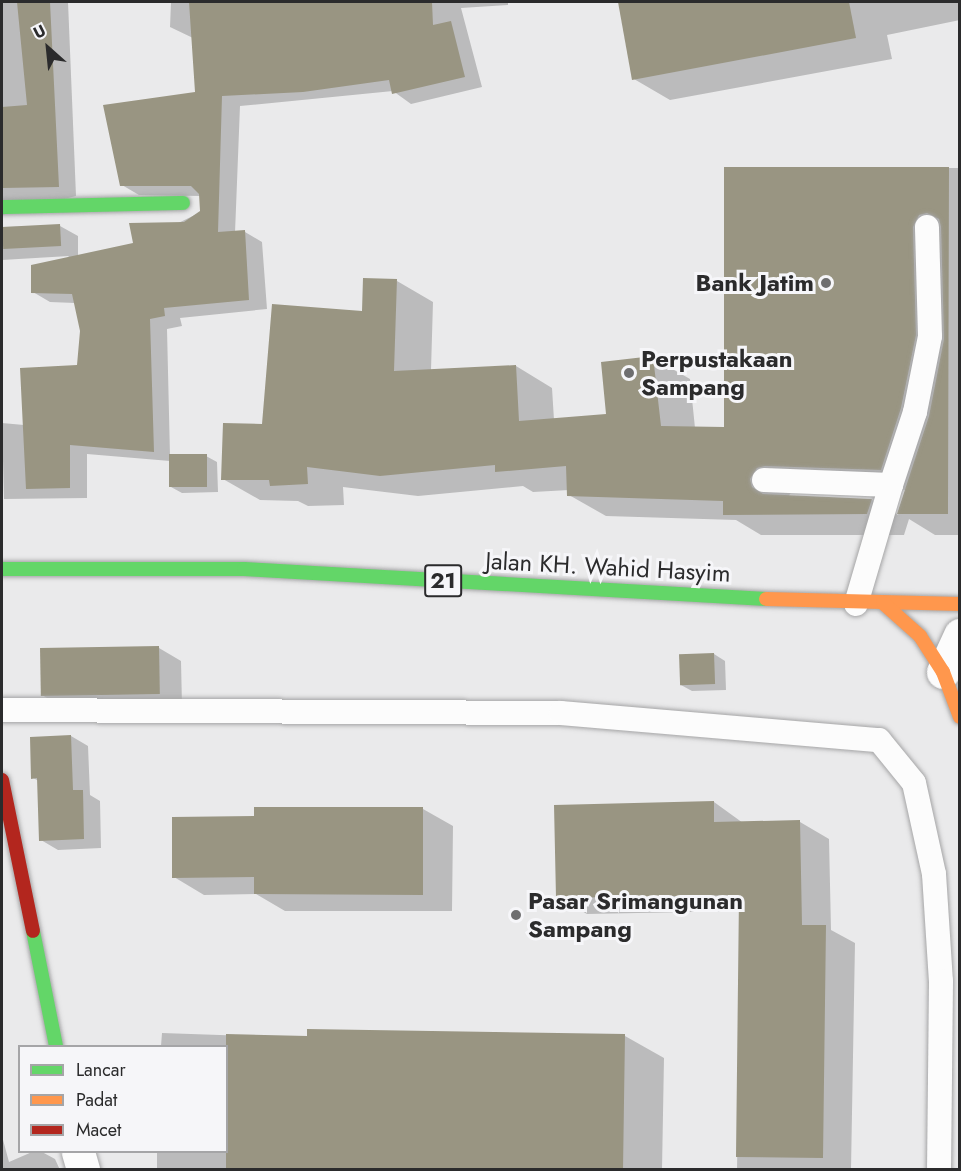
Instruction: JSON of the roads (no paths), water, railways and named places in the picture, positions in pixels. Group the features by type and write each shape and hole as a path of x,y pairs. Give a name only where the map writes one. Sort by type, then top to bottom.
{"main road":[{"path":"2,207 183,203"},
{"name":"Jalan KH. Wahid Hasyim","path":"2,569 244,569 856,604 960,604"},
{"path":"884,603 920,636 943,672 960,717"},
{"path":"2,780 56,1045"}],"street":[{"path":"943,672 960,634"},
{"path":"78,1153 82,1170"}],"lane":[{"path":"856,604 915,412 930,336 927,227"},
{"path":"764,480 891,485"},
{"path":"2,710 561,713 879,740 914,783 934,874 940,981 939,1170"}],"place":[{"name":"Bank Jatim","path":"826,283"},
{"name":"Perpustakaan Sampang","path":"629,373"},
{"name":"Pasar Srimangunan Sampang","path":"516,915"}]}
